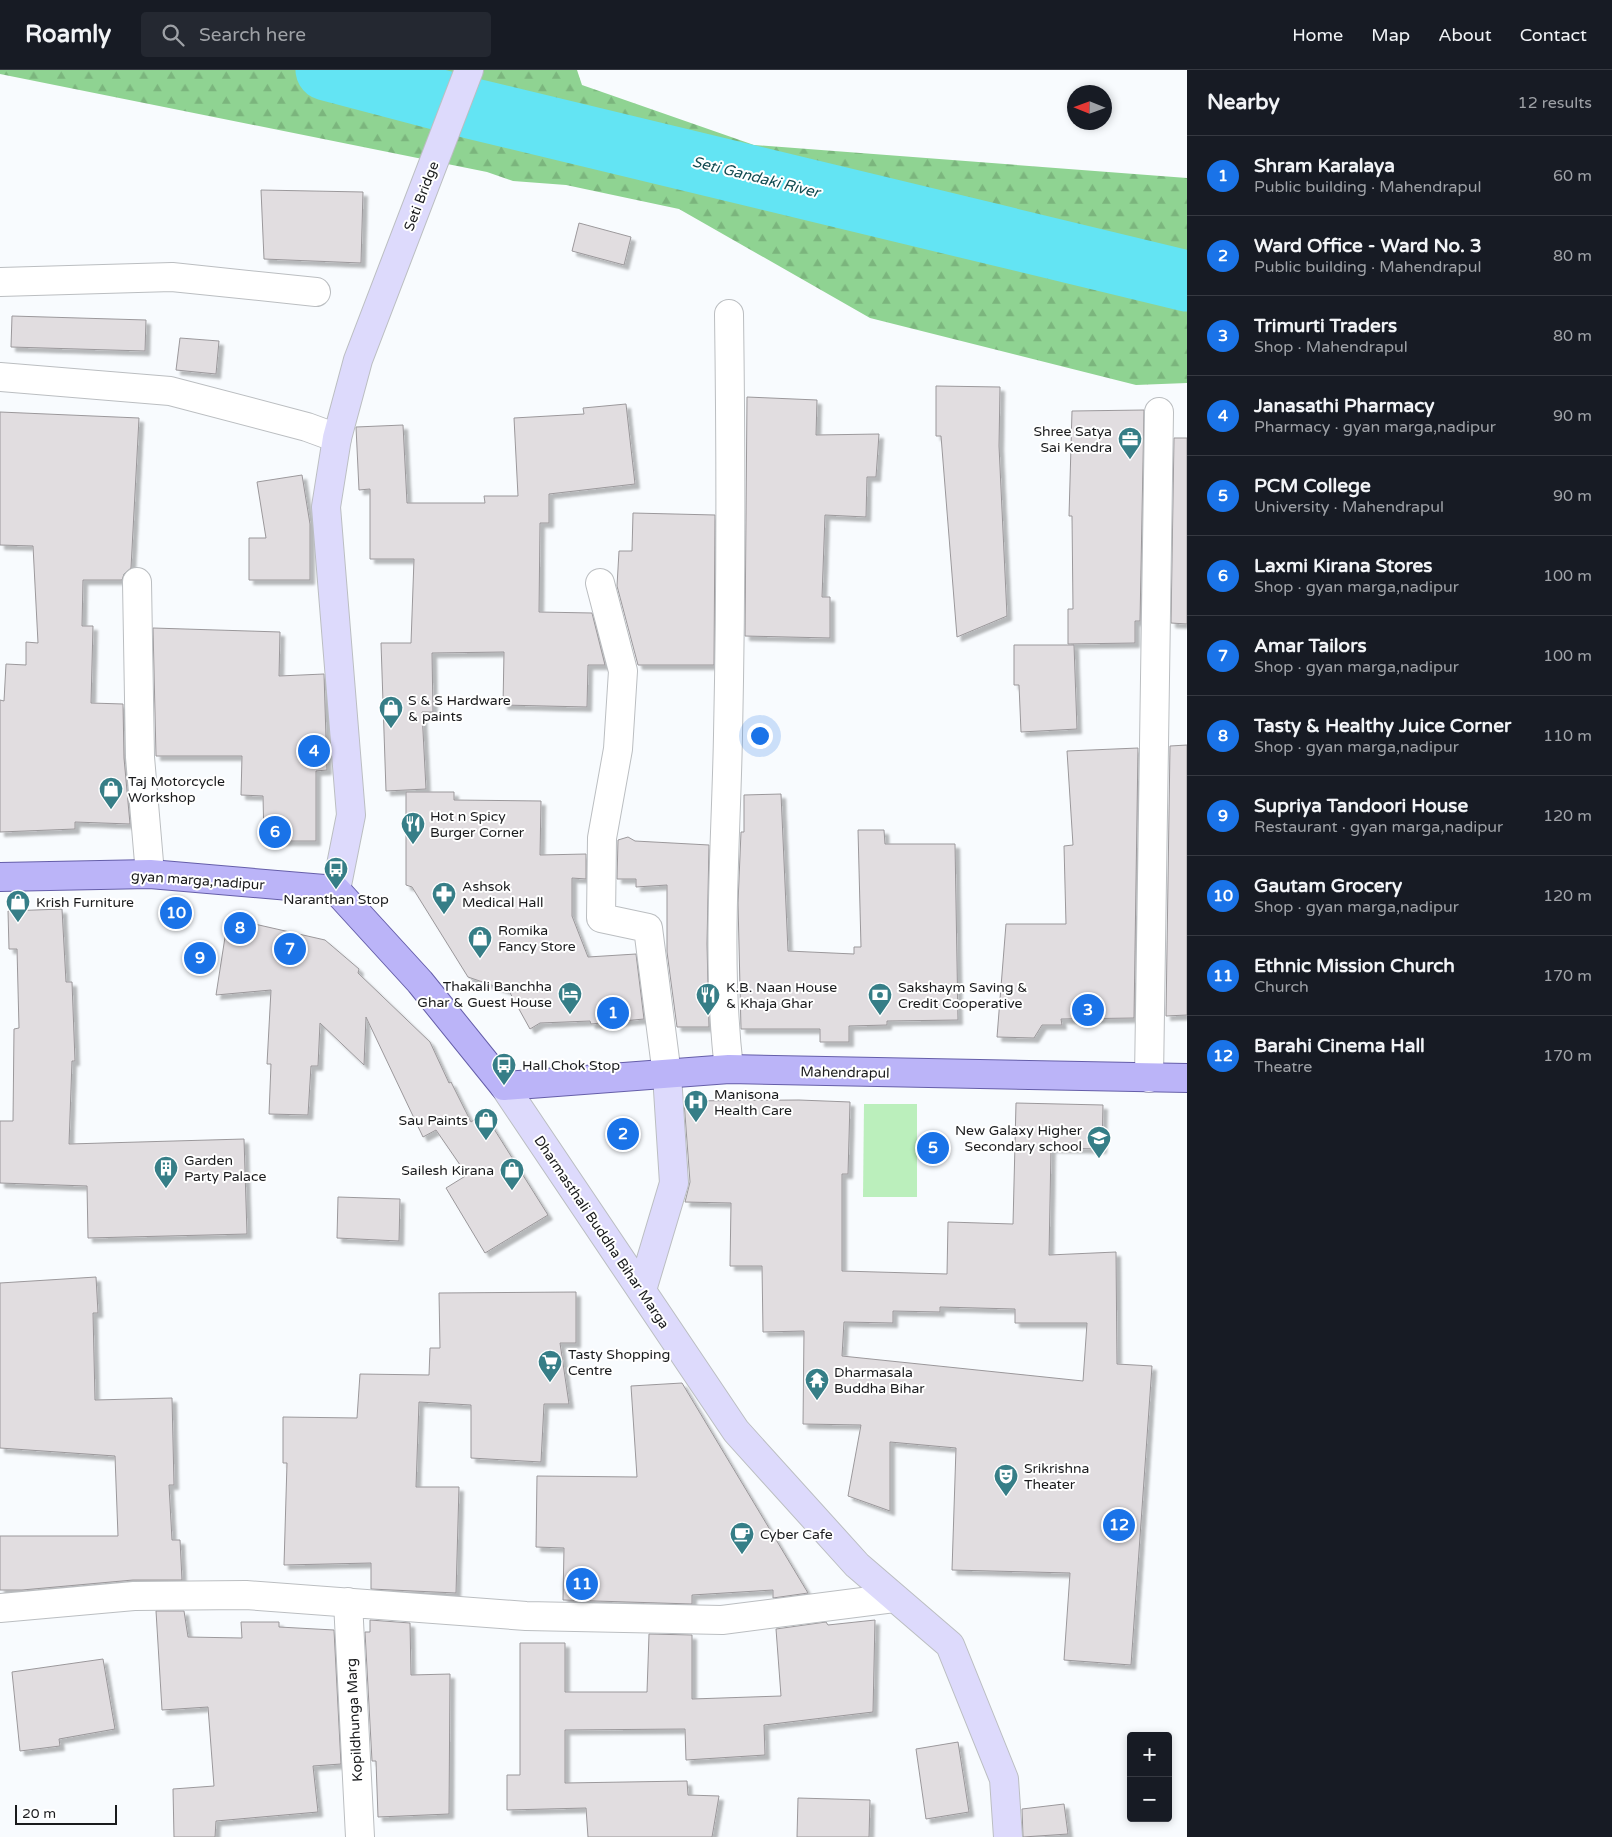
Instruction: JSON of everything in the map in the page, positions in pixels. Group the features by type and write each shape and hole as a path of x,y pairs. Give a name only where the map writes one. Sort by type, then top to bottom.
{"main road":[{"name":"Seti Bridge","path":"336,890 351,815 326,507 337,438 358,360 469,70"},
{"name":"gyan marga,nadipur","path":"0,877 150,874 336,890"},
{"path":"336,890 420,982 504,1086"},
{"name":"Mahendrapul","path":"504,1086 729,1069 1187,1078"},
{"path":"642,1290 674,1183 667,1075"},
{"name":"Dharmasthali Buddha Bihar Marga","path":"504,1086 736,1431 857,1565 950,1645 1004,1779 1008,1837"}],"street":[{"path":"0,282 172,277 316,292"},
{"path":"729,314 731,503 724,925 725,1031 729,1069"},
{"path":"0,377 170,391 307,427 337,438"},
{"path":"1149,1078 1159,412"},
{"path":"137,582 140,757 150,874"},
{"path":"600,583 623,671 618,749 602,838 601,918 648,928 667,1075"},
{"path":"0,1608 134,1596 246,1595 526,1616 722,1620 894,1598"},
{"name":"Kopildhunga Marg","path":"348,1602 360,1837"}],"green space":[{"path":"0,70 577,70 582,85 754,145 1187,178 1187,383 1136,385 870,318 679,209 566,185 513,181 487,172 0,74"},
{"path":"864,1104 917,1104 917,1197 863,1197"}],"building":[{"path":"261,190 363,192 361,263 264,259"},
{"path":"579,223 631,237 624,265 572,251"},
{"path":"12,316 146,320 145,351 11,347"},
{"path":"180,338 219,341 216,374 176,370"},
{"path":"936,386 1000,387 999,446 1007,616 957,637 941,436 936,436"},
{"path":"747,397 817,400 816,435 879,434 876,477 867,477 866,517 825,515 822,597 830,597 830,638 745,636"},
{"path":"626,404 635,484 549,494 549,523 540,523 539,612 592,613 605,665 588,665 587,707 503,705 504,652 432,653 433,712 422,712 426,789 386,791 381,643 411,643 414,559 370,559 370,489 359,490 356,427 403,425 407,503 485,503 484,496 518,496 514,418 584,414 583,408"},
{"path":"1144,410 1140,621 1135,621 1135,643 1068,644 1068,609 1073,609 1072,516 1069,516 1072,411"},
{"path":"0,412 139,418 131,568 124,574 122,580 83,580 82,626 93,626 91,703 123,704 124,758 130,824 75,822 75,829 0,832 0,700 4,701 6,664 26,665 26,642 38,643 33,546 0,545"},
{"path":"1174,438 1187,438 1187,624 1171,623"},
{"path":"302,475 310,524 310,580 249,580 249,538 266,538 257,482"},
{"path":"633,513 715,515 714,665 638,665 617,586 619,551 632,551"},
{"path":"153,628 280,632 279,676 324,674 327,770 316,771 316,841 264,841 263,796 241,795 242,756 156,756"},
{"path":"1014,645 1074,645 1077,729 1021,732 1019,685 1014,685"},
{"path":"1187,745 1187,1015 1166,1016 1170,746"},
{"path":"1138,748 1134,1018 1061,1019 1062,1025 1042,1025 1034,1038 997,1037 1006,924 1066,924 1064,846 1073,845 1067,751"},
{"path":"406,792 454,792 454,800 541,801 540,855 586,854 586,879 572,878 572,916 588,957 636,954 644,1019 591,1024 590,1021 540,1023 530,1029 509,991 468,977 412,887 406,885"},
{"path":"781,794 788,951 854,954 854,947 861,947 858,830 884,830 885,844 955,844 958,1020 887,1021 887,1025 849,1026 849,1042 820,1042 820,1029 741,1029 738,903 741,832 744,832 744,795"},
{"path":"628,837 635,841 709,845 707,944 709,1027 677,1027 667,952 667,885 636,887 636,879 617,879 618,840"},
{"path":"62,909 66,982 72,982 75,1061 72,1061 69,1144 244,1139 247,1234 88,1238 87,1186 0,1183 0,1121 13,1121 14,1029 19,1028 17,949 9,949 8,911"},
{"path":"228,918 325,940 359,969 358,973 430,1042 449,1083 451,1082 471,1122 484,1113 548,1215 485,1253 446,1188 467,1175 436,1130 423,1137 366,1017 364,1065 320,1023 318,1066 311,1066 308,1115 269,1114 271,1064 267,1064 271,990 216,995"},
{"path":"799,1100 850,1102 848,1174 842,1174 842,1271 947,1274 948,1222 1013,1224 1016,1103 1103,1105 1102,1149 1051,1148 1049,1255 1116,1252 1117,1364 1152,1366 1131,1665 1064,1660 1070,1573 952,1570 956,1448 890,1442 890,1511 848,1496 861,1425 803,1424 804,1331 763,1332 762,1266 730,1266 731,1203 685,1202 690,1182 684,1101","holes":["940,1307 1015,1309 1015,1323 1087,1323 1083,1381 842,1356 844,1322 893,1323 893,1311 940,1312"]},
{"path":"338,1197 400,1199 399,1241 337,1238"},
{"path":"96,1277 98,1313 93,1313 95,1400 172,1398 174,1485 169,1485 172,1540 180,1540 182,1580 133,1580 22,1590 0,1590 0,1536 118,1536 115,1456 0,1448 0,1283"},
{"path":"576,1292 576,1343 560,1343 569,1404 544,1404 541,1462 471,1458 471,1405 419,1402 416,1487 459,1487 456,1593 371,1589 371,1563 284,1565 287,1463 283,1463 283,1417 357,1418 360,1374 429,1375 430,1348 440,1348 439,1293"},
{"path":"682,1383 808,1593 773,1598 773,1590 692,1595 692,1604 563,1600 564,1548 536,1547 537,1476 637,1477 631,1386"},
{"path":"156,1611 184,1611 188,1637 242,1638 241,1622 279,1622 279,1627 334,1630 341,1764 313,1766 318,1812 216,1821 215,1837 174,1837 173,1789 214,1786 208,1707 162,1710"},
{"path":"370,1620 410,1623 411,1675 450,1674 449,1814 378,1817 376,1761 372,1761 365,1632 370,1632"},
{"path":"875,1620 873,1712 764,1725 765,1755 686,1760 685,1729 565,1730 565,1783 687,1781 688,1795 719,1796 712,1837 588,1837 586,1808 507,1810 507,1775 520,1775 520,1643 565,1643 565,1692 647,1692 649,1634 692,1635 692,1699 781,1696 776,1629 826,1622 828,1625"},
{"path":"103,1659 115,1729 59,1739 60,1746 20,1751 12,1672"},
{"path":"958,1742 969,1812 926,1819 916,1749"},
{"path":"798,1798 870,1800 869,1837 797,1837"},
{"path":"1064,1804 1068,1834 1023,1837 1022,1809"}],"waterway":[{"name":"Seti Gandaki River","path":"326,70 474,109 1187,281"}],"place":[{"name":"Shree Satya Sai Kendra","path":"1130,460"},
{"name":"S & S Hardware & paints","path":"391,729"},
{"name":"Janasathi Pharmacy","path":"314,751"},
{"name":"Taj Motorcycle Workshop","path":"111,810"},
{"name":"Laxmi Kirana Stores","path":"275,832"},
{"name":"Hot n Spicy Burger Corner","path":"413,845"},
{"name":"Naranthan Stop","path":"336,890"},
{"name":"Gautam Grocery","path":"176,913"},
{"name":"Ashsok Medical Hall","path":"444,915"},
{"name":"Krish Furniture","path":"18,923"},
{"name":"Tasty & Healthy Juice Corner","path":"240,928"},
{"name":"Amar Tailors","path":"290,949"},
{"name":"Supriya Tandoori House","path":"200,958"},
{"name":"Romika Fancy Store","path":"480,959"},
{"name":"Trimurti Traders","path":"1088,1010"},
{"name":"Shram Karalaya","path":"613,1013"},
{"name":"Thakali Banchha Ghar & Guest House","path":"570,1015"},
{"name":"K.B. Naan House & Khaja Ghar","path":"708,1016"},
{"name":"Sakshaym Saving & Credit Cooperative","path":"880,1016"},
{"name":"Hall Chok Stop","path":"504,1086"},
{"name":"Manisona Health Care","path":"696,1123"},
{"name":"Ward Office - Ward No. 3","path":"623,1134"},
{"name":"Sau Paints","path":"486,1141"},
{"name":"PCM College","path":"933,1148"},
{"name":"New Galaxy Higher Secondary school","path":"1099,1159"},
{"name":"Garden Party Palace","path":"166,1189"},
{"name":"Sailesh Kirana","path":"512,1191"},
{"name":"Tasty Shopping Centre","path":"550,1383"},
{"name":"Dharmasala Buddha Bihar","path":"817,1401"},
{"name":"Srikrishna Theater","path":"1006,1497"},
{"name":"Barahi Cinema Hall","path":"1119,1525"},
{"name":"Cyber Cafe","path":"742,1555"},
{"name":"Ethnic Mission Church","path":"582,1584"}]}
